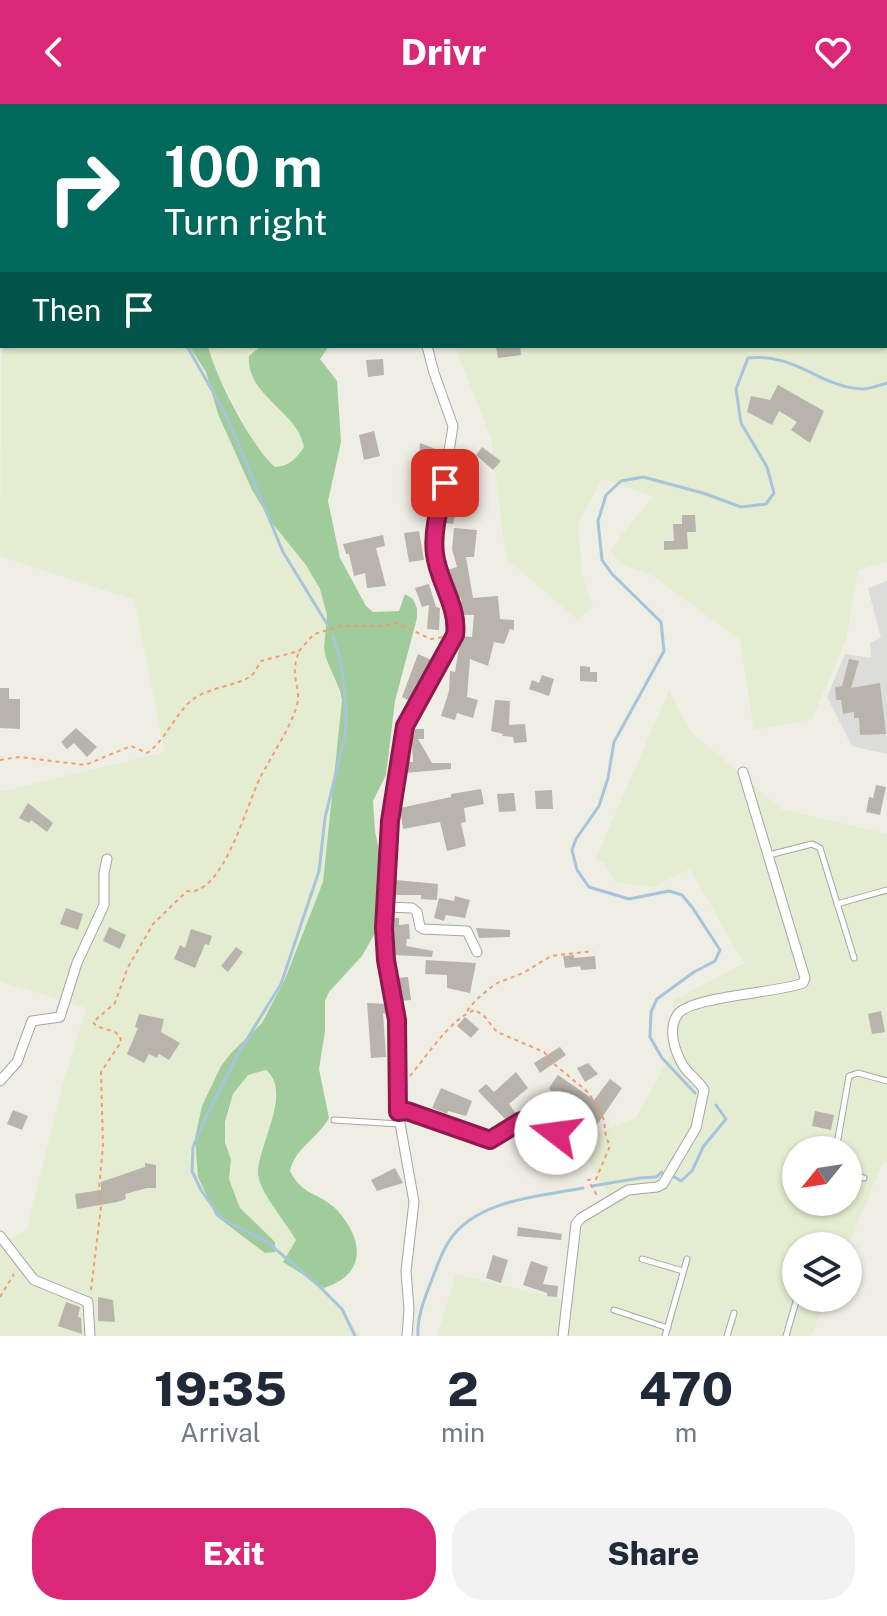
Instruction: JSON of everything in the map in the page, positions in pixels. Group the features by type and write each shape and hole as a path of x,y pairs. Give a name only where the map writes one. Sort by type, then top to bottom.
{"street":[{"path":"407,1336 409,1309 406,1271 414,1202 399,1124 398,1035 386,956 388,837 402,737 455,635 455,618 442,583 435,540 453,426 428,348"},
{"path":"563,1336 576,1224 628,1190 663,1184 696,1128 704,1090 681,1063 677,1053 672,1033 677,1015 702,1003 803,983 805,978 743,772"},
{"path":"0,1081 17,1062 32,1021 60,1017 77,963 104,905 107,859"},
{"path":"386,907 412,908 417,912 423,929 467,931 477,952"},
{"path":"398,1112 407,1111 490,1140 521,1121 556,1133 580,1111"},
{"path":"0,1236 34,1280 88,1302 90,1336"}],"lane":[{"path":"769,855 812,844 820,848 854,958"},
{"path":"837,904 887,890"},
{"path":"838,1136 849,1076 858,1073 887,1081"},
{"path":"334,1120 399,1124"},
{"path":"642,1259 683,1271"},
{"path":"665,1336 687,1259"},
{"path":"614,1310 668,1328"},
{"path":"786,1336 793,1312"},
{"path":"727,1336 734,1313"}],"path":[{"path":"88,1302 94,1278 101,1207 101,1072 121,1042 115,1032 96,1026 93,1022 121,994 128,967 162,913 187,891 203,889 225,861 258,780 298,702 294,670 299,651 314,634 342,626 396,623 431,639 455,635"},
{"path":"0,760 19,757 85,765 131,746 147,753 154,749 193,699 252,676 261,661 271,656 299,651"},
{"path":"397,1088 476,1000 495,984 523,973 551,956 593,951"},
{"path":"467,1012 475,1010 497,1032 544,1052 589,1093 604,1120 610,1146 596,1179 588,1180 603,1205"},
{"path":"0,1297 17,1270 18,1259"}],"shaded area":[{"path":"887,581 887,754 852,746 827,697 845,654 871,658 870,643 881,638 868,588"}],"green space":[{"path":"2,348 190,348 206,372 218,414 252,490 272,523 306,565 324,597 327,615 324,648 342,700 323,882 285,979 262,1023 231,1053 216,1216 269,1235 240,1208 229,1179 232,1170 224,1132 233,1094 248,1075 266,1070 273,1076 276,1093 270,1130 259,1157 257,1175 296,1240 283,1262 324,1288 361,1336 0,1336 0,1243 27,1230 62,1088 86,1008 0,981 0,792 165,752 134,600 0,556"},
{"path":"190,348 209,348 235,410 255,443 275,467 292,461 304,447 292,423 255,382 249,356 259,348 328,348 320,359 337,381 341,442 328,501 340,558 366,606 373,612 399,611 405,594 413,599 417,608 395,701 386,775 373,801 383,870 377,930 362,956 329,992 325,1001 325,1031 319,1069 329,1118 302,1149 290,1171 305,1190 337,1210 346,1221 356,1244 357,1255 348,1274 324,1288 283,1262 296,1240 259,1178 260,1159 276,1091 273,1079 266,1070 248,1075 233,1094 225,1122 225,1142 231,1160 229,1179 240,1208 275,1242 275,1252 265,1253 216,1216 198,1177 195,1138 202,1106 221,1066 262,1023 285,979 323,882 342,700 324,648 327,615 320,589 252,490 218,414 206,372"},
{"path":"209,348 259,348 249,356 266,397 286,415 303,438 304,447 292,462 274,467 261,454 215,370"},
{"path":"887,348 887,562 858,570 846,640 812,719 754,730 740,640 653,576 622,564 610,550 653,496 602,479 578,524 582,573 593,607 577,619 506,558 491,438 456,349"},
{"path":"669,691 691,732 781,809 887,834 887,1161 882,1164 862,1213 862,1136 782,1136 782,1216 861,1216 854,1232 782,1232 782,1312 821,1312 811,1336 437,1336 456,1274 569,1301 583,1224 612,1201 578,1141 636,1118 677,1044 673,1001 744,963 690,869 652,887 615,882 604,862 595,860"}],"building":[{"path":"496,348 520,348 521,355 498,358"},
{"path":"383,359 384,375 368,377 366,360"},
{"path":"778,385 824,411 810,443 791,430 797,422 779,411 772,425 747,412 751,396 770,400"},
{"path":"374,431 380,456 364,460 359,435"},
{"path":"420,443 441,451 440,461 434,460 427,489 416,488"},
{"path":"482,447 501,461 493,470 476,455"},
{"path":"449,501 458,503 453,524 445,523"},
{"path":"682,515 695,515 696,532 687,532 688,549 664,550 664,541 674,541 673,524 682,524"},
{"path":"454,528 477,530 474,557 466,557 473,598 498,596 500,619 514,620 514,630 510,629 504,644 494,642 488,666 470,659 467,697 478,700 473,718 457,713 455,720 441,716 449,691 450,671 455,672 461,636 472,637 474,615 462,615 461,598 458,599 447,570 457,567 452,549"},
{"path":"419,531 424,560 409,562 404,533"},
{"path":"383,535 385,546 376,548 386,586 367,588 365,573 354,576 349,554 346,554 343,544"},
{"path":"429,584 436,607 440,608 439,630 427,629 429,605 422,607 415,588"},
{"path":"418,654 434,661 410,701 402,697"},
{"path":"849,659 859,661 851,688 880,683 886,734 860,735 859,718 854,718 854,712 843,714 841,700 836,700 835,687 842,686"},
{"path":"580,666 597,672 597,682 580,681"},
{"path":"542,675 554,679 549,696 529,689 532,680 539,683"},
{"path":"0,688 9,688 9,699 20,699 20,729 0,728"},
{"path":"495,700 510,701 509,725 525,724 527,742 514,743 513,737 491,731"},
{"path":"76,728 97,747 87,757 74,743 67,749 61,742"},
{"path":"413,729 424,729 424,739 418,739 432,763 451,763 451,769 404,773 406,762 413,762 412,744 409,744"},
{"path":"876,785 886,787 880,815 866,812"},
{"path":"481,789 484,804 464,808 466,822 461,823 466,846 447,851 440,822 403,829 400,808"},
{"path":"552,790 553,809 536,809 535,791"},
{"path":"514,793 516,811 499,812 497,794"},
{"path":"28,803 53,823 47,832 31,820 29,823 19,818"},
{"path":"396,880 438,884 437,900 421,899 421,895 394,895"},
{"path":"455,896 470,900 465,918 446,915 444,921 434,918 439,898 454,901"},
{"path":"66,908 83,914 78,930 60,924"},
{"path":"392,918 399,918 399,925 409,924 410,939 407,939 406,946 433,951 432,957 395,955"},
{"path":"109,927 126,935 120,949 103,941"},
{"path":"476,928 510,930 510,937 479,938"},
{"path":"191,929 212,936 209,945 205,944 195,968 174,959 180,945 185,948"},
{"path":"236,947 243,952 228,972 221,966"},
{"path":"574,955 574,958 595,956 596,969 581,970 580,966 565,968 563,956"},
{"path":"426,960 476,963 470,993 447,988 447,975 425,974"},
{"path":"408,977 411,1000 401,1001 397,978"},
{"path":"367,1003 386,1004 388,1014 383,1013 386,1057 371,1058"},
{"path":"881,1011 885,1032 872,1034 868,1014"},
{"path":"139,1014 164,1019 161,1032 180,1043 169,1060 159,1054 157,1058 149,1054 144,1063 127,1054 138,1028 135,1027"},
{"path":"465,1017 479,1029 471,1038 457,1026"},
{"path":"560,1047 566,1055 540,1073 534,1063"},
{"path":"588,1063 598,1074 585,1082 577,1068"},
{"path":"516,1072 528,1088 509,1104 517,1115 507,1121 478,1091 486,1084 494,1092"},
{"path":"558,1075 594,1100 610,1079 622,1088 592,1132 579,1122 587,1114 585,1105 575,1106 558,1094 556,1099 549,1088"},
{"path":"441,1088 472,1101 466,1116 448,1111 447,1114 432,1108"},
{"path":"536,1097 551,1111 548,1119 531,1113"},
{"path":"13,1110 28,1116 22,1130 7,1124"},
{"path":"815,1111 834,1115 831,1130 812,1126"},
{"path":"145,1163 156,1165 156,1188 125,1194 126,1199 117,1202 77,1209 75,1194 101,1190 101,1182 145,1167"},
{"path":"395,1168 403,1183 377,1191 371,1180"},
{"path":"518,1227 562,1234 561,1240 517,1236"},
{"path":"493,1255 508,1260 501,1283 486,1278"},
{"path":"531,1261 548,1267 543,1284 558,1286 557,1297 523,1285"},
{"path":"98,1297 113,1300 115,1322 98,1321"},
{"path":"66,1302 80,1307 78,1317 81,1318 82,1334 58,1326"}],"waterway":[{"path":"188,348 227,417 283,552 327,624"},
{"path":"695,1093 662,1058 650,1037 651,1012 657,999 715,961 720,950 682,895 669,891 629,899 589,887 577,870 572,850 599,806 614,742 664,651 661,622 612,574 602,560 598,521 606,495 621,481 643,477 741,507 766,504 774,493 767,467 741,423 736,389 748,358 781,360 847,387 865,389 887,383"},
{"path":"333,636 340,658 346,731 325,818 319,871 281,984 242,1047 207,1115 193,1147 192,1171 221,1218 267,1242 318,1285 342,1309 355,1336"},
{"path":"673,1176 681,1181 692,1171 703,1147 726,1119 716,1105"},
{"path":"592,1186 656,1177 662,1172"},
{"path":"418,1336 420,1315 441,1256 456,1232 468,1221 483,1212 515,1201 583,1188"}],"route":[{"path":"445,483 435,553 442,583 451,602 455,635 405,726 388,837 389,870 384,928 386,960 397,1020 398,1112 407,1111 490,1140 521,1121 556,1133"}]}
